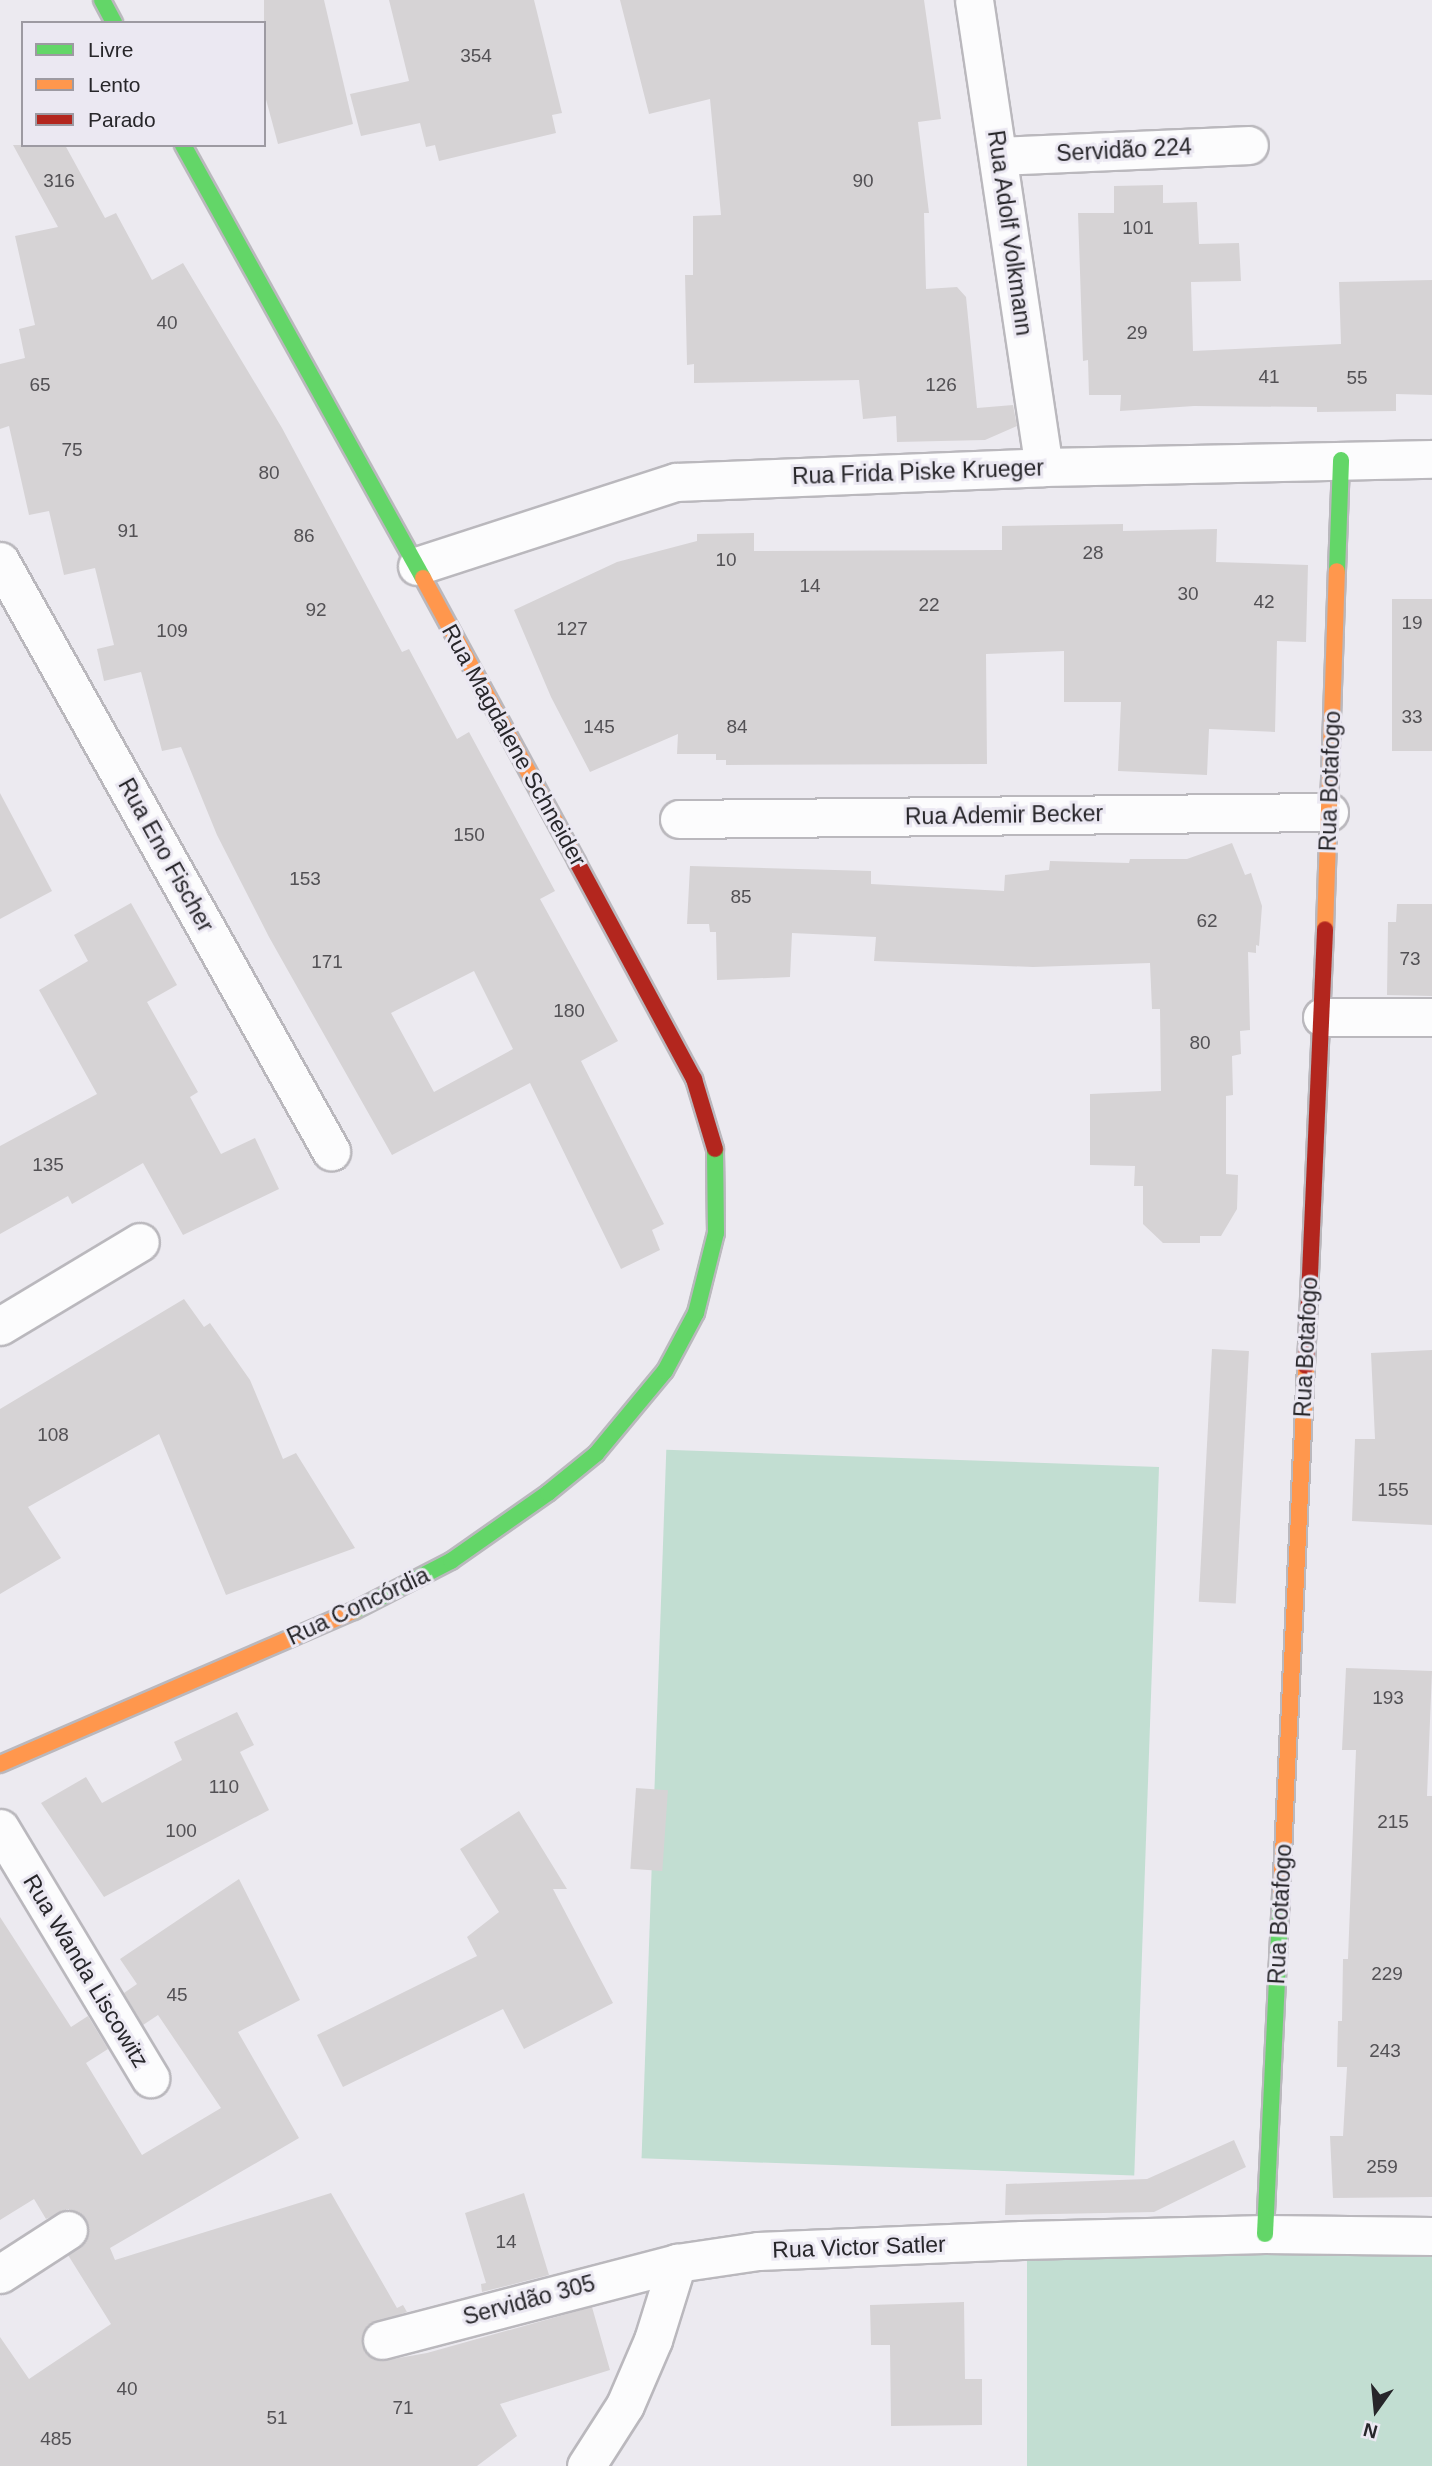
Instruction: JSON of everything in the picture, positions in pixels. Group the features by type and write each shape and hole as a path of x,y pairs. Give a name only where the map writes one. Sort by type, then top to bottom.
{"main road":[{"path":"102,0 113,21"},
{"name":"Rua Magdalene Schneider","path":"184,147 417,566 694,1079 716,1153 716,1233 696,1312 665,1371"},
{"name":"Rua Botafogo","path":"1265,2234 1322,1017 1341,460"},
{"name":"Rua Concórdia","path":"0,1765 378,1600 451,1561 596,1454 665,1371"}],"street":[{"name":"Rua Adolf Volkmann","path":"974,0 1044,467"},
{"name":"Servidão 224","path":"999,156 1249,145"},
{"name":"Rua Frida Piske Krueger","path":"417,566 676,482 1044,467 1432,458"},
{"name":"Rua Eno Fischer","path":"0,561 331,1151"},
{"name":"Rua Ademir Becker","path":"679,818 1329,812"},
{"path":"1322,1017 1432,1017"},
{"path":"0,1326 140,1242"},
{"name":"Rua Wanda Liscowitz","path":"0,1828 150,2078"},
{"path":"0,2274 68,2230"},
{"name":"Rua Victor Satler","path":"677,2263 758,2251 1265,2234 1432,2236"},
{"path":"586,2466 625,2405 653,2340 677,2263"},
{"name":"Servidão 305","path":"382,2340 677,2263"}],"green space":[{"path":"666,1450 1159,1467 1134,2176 642,2158"},
{"path":"1027,2255 1432,2255 1432,2466 1027,2466"}],"building":[{"path":"264,0 324,0 353,124 278,144 266,99"},
{"path":"389,0 534,0 562,113 552,115 556,133 439,161 435,145 426,147 420,123 361,136 350,94 409,81"},
{"path":"620,0 924,0 941,119 918,122 929,213 924,213 926,289 957,287 966,297 977,408 1013,405 1017,426 985,440 897,442 896,416 863,419 859,380 694,383 694,364 687,365 685,275 693,275 693,216 721,215 710,99 649,114"},
{"path":"13,145 66,147 105,218 116,213 152,280 183,263 282,428 402,652 409,649 457,739 469,732 555,891 540,899 618,1041 581,1061 664,1224 652,1230 660,1250 621,1269 530,1083 392,1155 269,937 217,835 181,747 162,751 141,672 104,681 97,649 114,645 95,568 64,575 49,511 29,515 9,426 0,429 0,364 25,358 19,329 35,325 15,236 58,227","holes":["474,971 513,1049 434,1092 391,1013"]},
{"path":"1163,185 1163,203 1197,202 1199,244 1239,243 1241,281 1191,282 1193,351 1341,344 1339,282 1432,280 1432,395 1396,394 1396,411 1317,412 1317,407 1194,406 1120,411 1121,395 1089,395 1088,360 1083,361 1078,213 1114,213 1114,186"},
{"path":"1123,524 1123,531 1217,529 1216,562 1308,565 1306,642 1277,641 1275,732 1209,729 1207,775 1118,771 1121,702 1064,702 1064,651 986,654 987,764 726,765 726,760 716,760 716,754 677,754 678,734 590,772 551,697 514,610 617,562 697,541 697,534 754,533 754,551 1002,550 1002,526"},
{"path":"1392,599 1432,599 1432,751 1392,751"},
{"path":"0,793 52,891 0,919"},
{"path":"1232,843 1245,875 1251,873 1262,906 1259,946 1256,945 1256,953 1248,952 1250,1030 1240,1031 1241,1054 1232,1056 1233,1095 1226,1096 1226,1174 1238,1175 1237,1209 1221,1236 1200,1236 1200,1243 1163,1243 1143,1224 1143,1186 1134,1186 1135,1166 1090,1165 1090,1094 1161,1091 1160,1009 1152,1009 1150,963 1033,967 874,961 876,937 792,933 790,977 717,980 716,932 710,932 709,924 687,924 690,866 871,871 871,884 1004,891 1005,875 1049,870 1050,861 1129,863 1130,859 1187,859"},
{"path":"131,903 177,985 147,1002 198,1092 190,1097 221,1154 255,1138 279,1189 183,1235 143,1163 72,1204 68,1196 0,1234 0,1146 97,1094 39,990 88,961 74,935"},
{"path":"1397,904 1432,904 1432,996 1387,995 1388,922 1396,922"},
{"path":"184,1299 204,1327 210,1323 250,1380 283,1459 296,1453 355,1548 226,1595 159,1434 28,1507 61,1558 0,1594 0,1409"},
{"path":"1212,1349 1249,1351 1236,1604 1199,1602"},
{"path":"1432,1350 1432,1525 1352,1521 1355,1439 1375,1439 1371,1353"},
{"path":"1346,1668 1432,1671 1427,1796 1432,1796 1432,2197 1333,2198 1330,2136 1343,2136 1347,2067 1337,2067 1338,2021 1342,2021 1343,1959 1348,1959 1356,1750 1342,1750"},
{"path":"237,1712 254,1745 240,1752 269,1810 104,1897 41,1803 86,1777 102,1803 182,1760 174,1742"},
{"path":"636,1788 668,1790 662,1871 630,1869"},
{"path":"519,1811 567,1889 553,1889 613,2003 524,2049 503,2009 343,2087 317,2035 477,1956 467,1937 499,1912 460,1849"},
{"path":"239,1879 300,2000 238,2032 299,2138 110,2248 115,2260 331,2193 397,2308 403,2305 407,2312 367,2326 362,2345 368,2355 387,2360 427,2353 592,2307 610,2370 500,2404 517,2436 477,2466 0,2466 0,2337 29,2379 111,2324 68,2255 87,2239 85,2218 68,2209 46,2219 34,2199 0,2220 0,1917 71,2027 88,2016 108,2049 86,2063 142,2155 221,2108 158,2015 143,2025 124,1993 137,1984 120,1959"},
{"path":"1234,2140 1246,2167 1154,2212 1005,2215 1006,2184 1147,2179"},
{"path":"524,2193 549,2275 482,2292 481,2284 486,2283 465,2213"},
{"path":"964,2302 965,2379 982,2379 982,2425 891,2426 890,2345 871,2345 870,2305"}],"traffic: fast":[{"path":"102,0 113,21"},
{"path":"184,147 423,578"},
{"path":"1337,571 1341,460"},
{"path":"354,1611 451,1561 548,1493 596,1454 665,1371 696,1313 716,1233 715,1149"},
{"path":"1265,2234 1281,1896"}],"traffic: slow":[{"path":"1325,929 1337,571"},
{"path":"423,578 577,862"},
{"path":"1281,1896 1306,1366"},
{"path":"0,1764 354,1611"}],"traffic: jam":[{"path":"577,862 694,1079 715,1149"},
{"path":"1306,1366 1325,929"}]}
